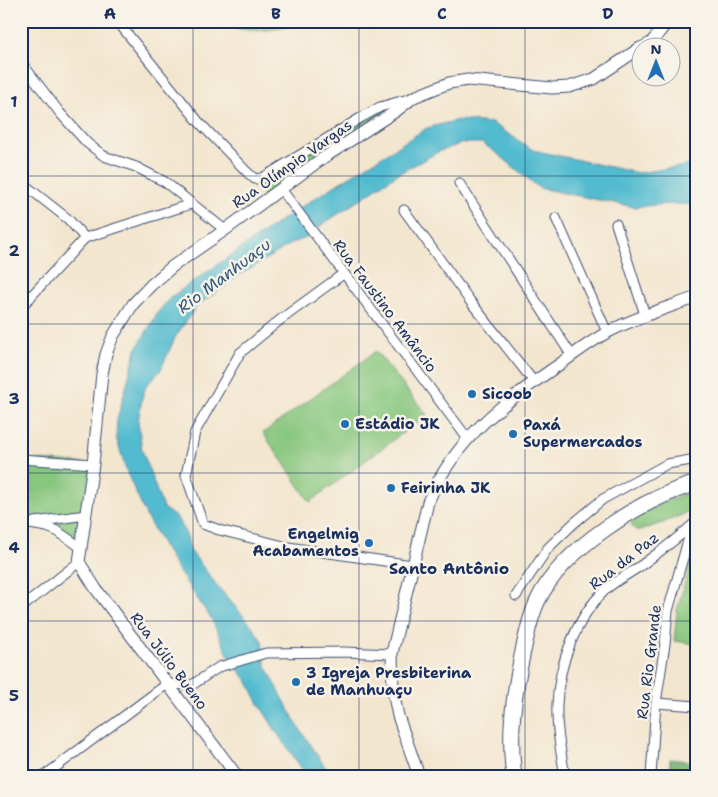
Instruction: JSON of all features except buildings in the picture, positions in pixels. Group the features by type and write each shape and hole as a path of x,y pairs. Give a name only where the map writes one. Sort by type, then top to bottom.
{"highway":[{"path":"514,776 511,730 515,691 530,621 542,594 562,567 581,547 641,507 697,483"}],"street":[{"path":"117,21 198,121 255,179 269,174 380,107 414,97"},
{"name":"Rua Olímpio Vargas","path":"654,38 668,21"},
{"name":"Rua Olímpio Vargas","path":"80,562 94,464 102,374 106,354 113,336 133,304 151,285 173,266 320,160 396,111 414,97 449,83 468,80 552,88 570,87 594,78 630,55"},
{"path":"21,62 60,113 87,143 104,156 136,167 165,182 225,230"},
{"path":"21,182 68,219 86,238"},
{"path":"458,183 572,356"},
{"name":"Rua Faustino Amâncio","path":"281,189 468,439"},
{"path":"21,307 86,238 192,204"},
{"path":"404,210 470,302 534,382"},
{"path":"556,218 607,332"},
{"path":"616,224 645,315"},
{"path":"343,274 280,320 240,353 195,432 186,475 203,524 219,530 288,547 412,565"},
{"path":"21,290 30,298"},
{"path":"419,776 398,716 393,691 392,654 412,565 433,489 450,461 480,424 534,382 607,332 645,315 697,298"},
{"path":"21,459 94,464"},
{"path":"516,596 548,548 574,523 604,500 667,464 697,459"},
{"path":"21,510 22,523"},
{"path":"22,523 86,515"},
{"path":"22,523 57,531 82,548"},
{"name":"Rua Rio Grande","path":"651,776 656,703 668,611 694,523"},
{"name":"Rua da Paz","path":"564,776 557,704 561,674 573,639 585,613 606,589 643,564 694,523"},
{"path":"21,608 80,562"},
{"name":"Rua Júlio Bueno","path":"80,562 96,589 237,776"},
{"path":"44,776 167,684 192,685 219,667 266,653 344,652 392,654"},
{"path":"656,703 697,706"}],"green space":[{"path":"224,21 309,21 289,27 253,31 232,26"},
{"path":"414,97 266,200 252,177 255,179 362,117"},
{"name":"Estádio JK","path":"376,351 427,415 310,502 263,433"},
{"path":"21,459 93,464 82,548 57,531 24,523 21,510"},
{"path":"697,489 697,505 684,514 637,531 631,524 633,519 664,502"},
{"path":"697,540 697,644 674,641 677,610"},
{"path":"670,759 697,762 697,776 669,776"}],"water":[{"name":"Rio Manhuaçu","path":"458,120 492,123 533,150 638,173 697,164 697,204 634,207 539,188 482,143 463,143 440,151 396,175 313,231 307,238 294,242 235,278 196,307 176,336 160,371 146,386 142,398 138,422 142,450 163,508 177,518 187,536 190,550 262,641 266,666 296,723 331,776 307,776 275,730 247,680 232,663 212,620 177,569 147,518 127,473 116,437 117,420 136,350 158,312 171,297 296,210 427,128"}],"place":[{"name":"Sicoob","path":"472,394"},
{"name":"Estádio JK","path":"345,424"},
{"name":"Paxá Supermercados","path":"513,434"},
{"name":"Feirinha JK","path":"391,488"},
{"name":"Engelmig Acabamentos","path":"369,543"},
{"name":"3 Igreja Presbiterina de Manhuaçu","path":"296,682"}],"district":[{"name":"Santo Antônio","path":"449,568"}]}
